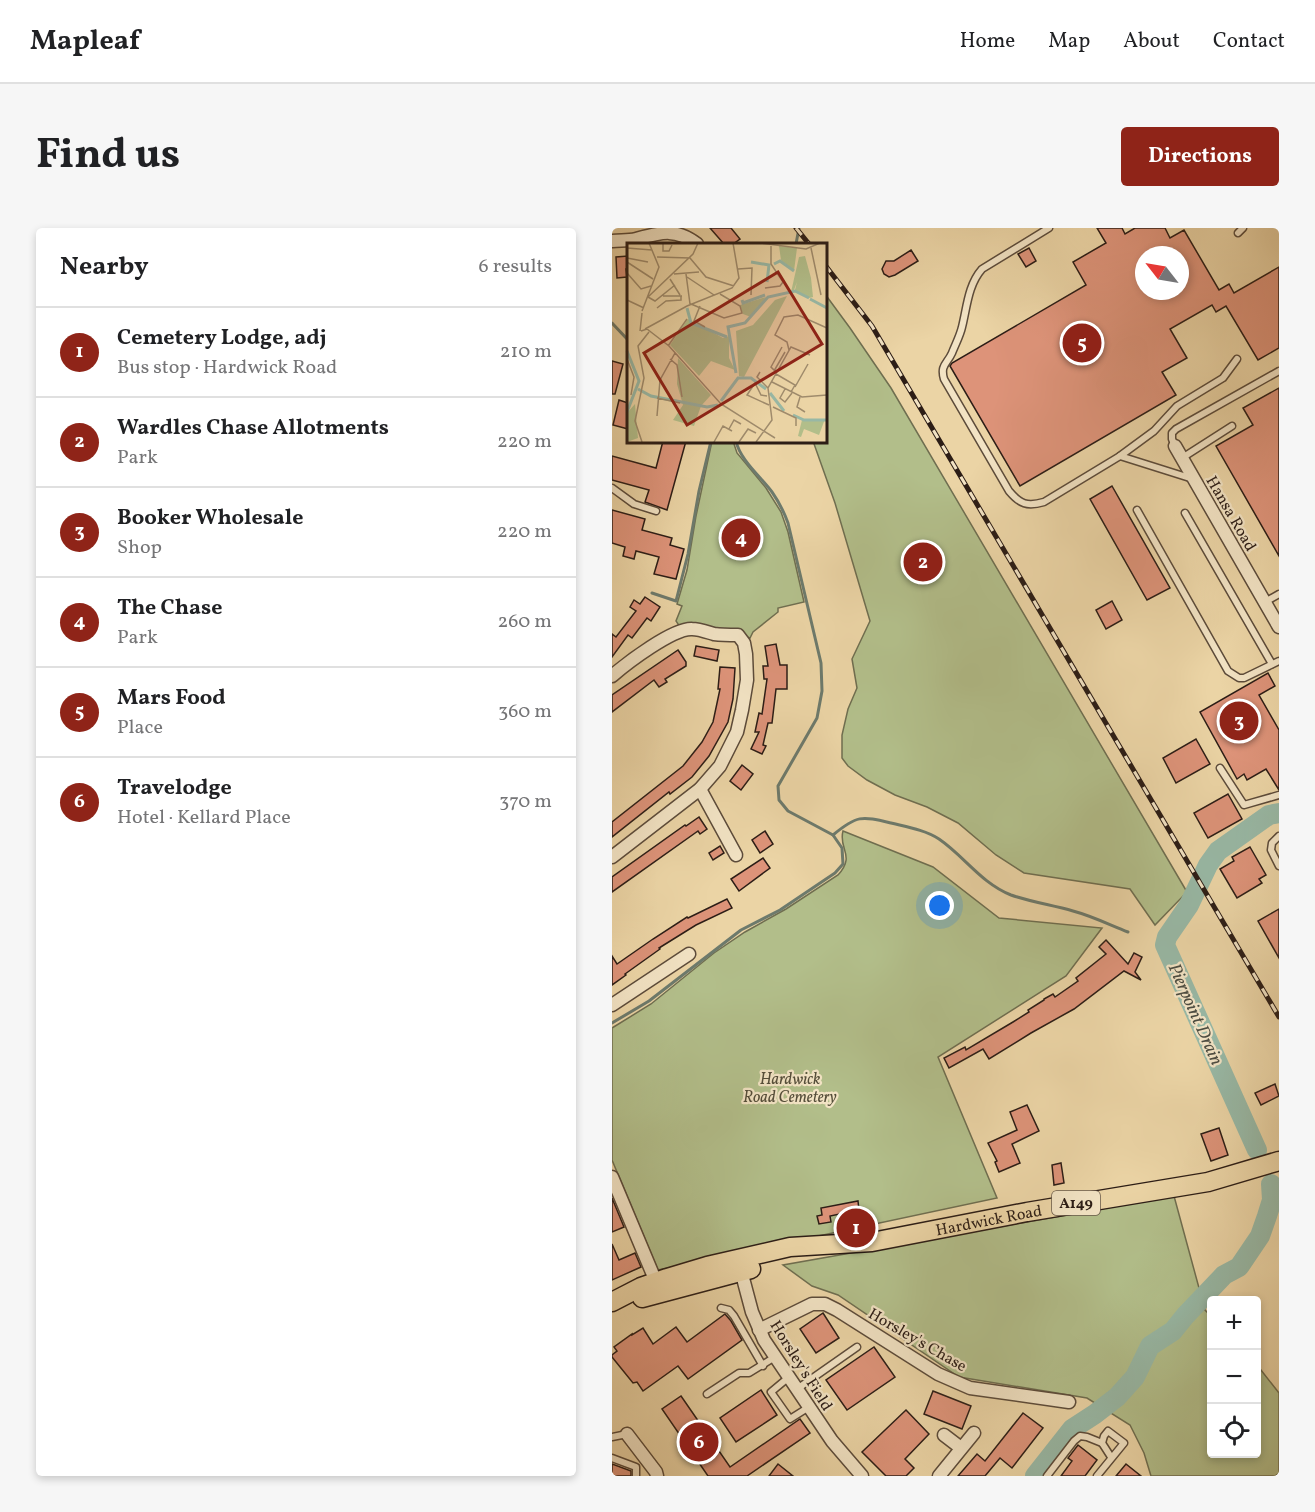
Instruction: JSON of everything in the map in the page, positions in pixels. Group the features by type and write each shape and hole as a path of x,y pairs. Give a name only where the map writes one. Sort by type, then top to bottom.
{"main road":[{"name":"Hardwick Road","path":"612,1311 642,1298 658,1287 707,1266 740,1265 790,1248 872,1242 1027,1212 1208,1182 1279,1161"},
{"name":"Hardwick Road","path":"612,1302 641,1287 658,1287"}],"street":[{"path":"612,241 633,240 670,229 679,230 696,243"},
{"name":"Hansa Road","path":"1175,446 1279,627"},
{"path":"612,676 652,647 683,630 693,629 715,634 738,635 744,643 747,680 740,721 720,766 700,789 612,857"},
{"path":"700,789 736,855"},
{"path":"612,1005 689,954"},
{"path":"612,1177 658,1287"},
{"name":"Horsley's Field","path":"740,1265 759,1330 832,1441 862,1476"},
{"name":"Horsley's Chase","path":"759,1330 812,1304 825,1304 938,1374 970,1388 1069,1402"},
{"path":"939,1476 974,1433"},
{"path":"627,1434 657,1476"},
{"path":"944,1435 961,1448"}],"lane":[{"path":"1049,228 982,269 977,275 972,284 962,329 950,358 944,364 942,374 1016,500 1035,505 1044,502 1120,456 1154,431 1177,406 1223,378 1237,359"},
{"path":"1175,446 1172,433 1176,429 1279,371"},
{"path":"1181,458 1232,426"},
{"path":"1120,456 1194,479"},
{"path":"612,488 634,504 656,512"},
{"path":"1137,510 1228,671 1239,678 1245,678 1279,661"},
{"path":"1185,513 1272,664"},
{"path":"1265,603 1279,594"},
{"path":"1220,768 1244,805 1279,795"},
{"path":"1279,836 1272,843 1271,850 1279,866"},
{"path":"722,1308 729,1310 734,1316 762,1366"},
{"path":"797,1389 857,1347"},
{"path":"707,1394 739,1373 749,1373 776,1357"},
{"path":"789,1377 771,1392 790,1419 809,1407"},
{"path":"1097,1476 1124,1443 1108,1431 1102,1443"},
{"path":"612,1437 627,1434"},
{"path":"1047,1476 1080,1436 1102,1443 1111,1457"},
{"path":"612,1458 636,1467 636,1476"}],"green space":[{"path":"826,295 891,388 1187,892 1155,925 1130,889 1024,873 996,855 958,823 927,807 895,795 867,780 848,766 842,758 842,735 848,709 857,688 852,659 870,621 835,503 813,442 826,442"},
{"path":"712,442 733,442 737,453 766,488 781,512 788,532 804,602 778,608 778,612 753,632 750,638 680,627 676,621 682,606 677,604 687,570"},
{"name":"Hardwick Road Cemetery","path":"843,831 933,867 999,918 1102,928 1066,976 938,1057 997,1198 658,1270 612,1160 612,1028 651,1004 714,953 745,932 786,909 838,875 846,862"},
{"path":"1174,1196 1207,1312 1207,1458 1261,1458 1261,1370 1279,1393 1279,1473 1275,1476 1151,1476 1144,1453 1130,1425 1087,1398 959,1377 838,1295 812,1286 783,1265"}],"building":[{"path":"710,228 731,228 740,239 734,243 723,243"},
{"path":"1097,228 1122,228 1125,234 1135,228 1165,228 1170,238 1184,230 1219,290 1229,284 1234,293 1279,267 1279,348 1258,360 1226,306 1216,312 1212,305 1170,329 1187,358 1162,372 1176,395 1020,486 950,366 1086,285 1073,262 1106,243"},
{"path":"1029,248 1036,261 1026,267 1018,254"},
{"path":"911,250 918,261 895,275 889,277 884,274 882,269 886,261 894,261"},
{"path":"627,256 627,277 617,278 616,257"},
{"path":"612,361 623,364 615,394 612,394"},
{"path":"1279,388 1279,556 1216,446 1253,425 1243,408"},
{"path":"619,400 627,403 627,429 613,425"},
{"path":"663,442 686,442 667,510 645,502 649,490 612,480 612,456 656,468"},
{"path":"1112,486 1170,588 1147,600 1090,499"},
{"path":"612,510 645,519 642,530 672,538 670,545 684,549 676,579 654,574 659,557 636,551 634,559 623,556 625,547 612,543"},
{"path":"645,597 660,607 651,621 647,618 632,638 628,635 612,657 612,634 616,637 636,611 630,607 634,600 640,604"},
{"path":"1112,601 1122,620 1106,629 1096,610"},
{"path":"776,644 780,665 787,665 787,689 776,689 772,723 768,723 763,745 766,746 762,754 751,749 759,732 755,732 759,713 762,714 767,679 764,679 763,666 768,666 765,646"},
{"path":"696,646 719,650 717,661 694,656"},
{"path":"678,650 686,666 665,679 667,682 659,687 654,680 612,712 612,695"},
{"path":"720,667 735,668 733,699 728,722 709,756 692,777 612,837 612,822 683,766 702,742 713,722 720,689 718,689"},
{"path":"1268,673 1275,686 1259,695 1279,730 1279,790 1266,769 1247,780 1244,774 1237,779 1200,712"},
{"path":"1196,739 1210,764 1176,783 1163,758"},
{"path":"742,765 753,774 741,790 730,781"},
{"path":"1228,794 1242,819 1208,838 1194,813"},
{"path":"699,817 707,829 700,834 698,831 612,892 612,877"},
{"path":"765,831 773,844 760,853 752,840"},
{"path":"720,846 724,853 713,860 709,853"},
{"path":"1250,847 1266,875 1259,879 1262,883 1237,898 1220,869 1234,861 1232,857"},
{"path":"763,858 770,868 739,891 731,879"},
{"path":"727,899 732,908 696,925 659,948 612,985 612,956 617,964 687,917"},
{"path":"1279,909 1279,958 1258,921"},
{"path":"1106,940 1128,964 1134,953 1142,957 1135,972 1141,980 1124,971 1074,1009 989,1059 983,1049 949,1068 944,1058 965,1047 966,1050 1029,1012 1028,1010 1044,999 1053,994 1055,997 1078,981 1076,978 1106,954 1099,947"},
{"path":"1275,1084 1279,1096 1261,1105 1255,1093"},
{"path":"1027,1105 1039,1131 1012,1144 1020,1163 999,1172 995,1162 997,1161 988,1143 1017,1130 1010,1112"},
{"path":"1219,1128 1228,1155 1211,1161 1201,1134"},
{"path":"1061,1163 1064,1183 1054,1185 1052,1165"},
{"path":"612,1198 624,1227 612,1232"},
{"path":"858,1201 859,1210 830,1216 831,1222 819,1224 817,1216 822,1215 821,1208"},
{"path":"612,1244 619,1260 635,1253 641,1267 612,1280"},
{"path":"823,1313 839,1338 816,1353 800,1329"},
{"path":"725,1314 742,1340 688,1379 678,1366 643,1391 637,1382 633,1383 612,1357 617,1351 614,1347 643,1328 653,1344 676,1327 687,1342"},
{"path":"874,1347 895,1377 847,1410 826,1380"},
{"path":"761,1390 777,1415 736,1442 720,1418"},
{"path":"933,1391 971,1406 962,1429 924,1414"},
{"path":"681,1396 730,1467 800,1419 810,1433 747,1476 708,1476 662,1409"},
{"path":"906,1410 929,1434 905,1459 914,1468 906,1476 886,1476 862,1452"},
{"path":"1023,1413 1043,1428 1012,1468 1000,1458 985,1476 958,1476 977,1454 985,1461"},
{"path":"1078,1445 1097,1460 1085,1476 1061,1476 1072,1461 1068,1458"},
{"path":"612,1464 631,1471 631,1476 612,1476"},
{"path":"778,1464 793,1476 769,1476"},
{"path":"1126,1464 1141,1476 1116,1476"}],"waterway":[{"path":"796,243 799,228"},
{"path":"612,323 627,339"},
{"path":"652,593 676,601 711,442"},
{"path":"736,442 751,468 772,492 788,523 821,663 822,691 817,718 778,786 779,800 788,811 833,835 848,824 866,818 928,833 948,846 1000,890 1080,913 1128,932"},
{"name":"Pierpoint Drain","path":"1257,1150 1165,945 1167,937 1189,905 1208,865 1218,851 1269,815 1279,813"},
{"path":"612,1023 649,1001 741,930 780,910 835,873 843,864 842,848 833,835"},
{"path":"1035,1476 1072,1429 1117,1397 1135,1377 1150,1346 1173,1331 1224,1275 1239,1267 1260,1236 1272,1200 1271,1184"}],"railway":[{"path":"796,228 808,243"},
{"path":"826,266 872,326 1279,1017"}],"place":[{"name":"Mars Food","path":"1082,343"},
{"name":"The Chase","path":"741,538"},
{"name":"Wardles Chase Allotments","path":"923,562"},
{"name":"Booker Wholesale","path":"1239,721"},
{"name":"Cemetery Lodge, adj","path":"856,1228"},
{"name":"Travelodge","path":"699,1442"}]}
